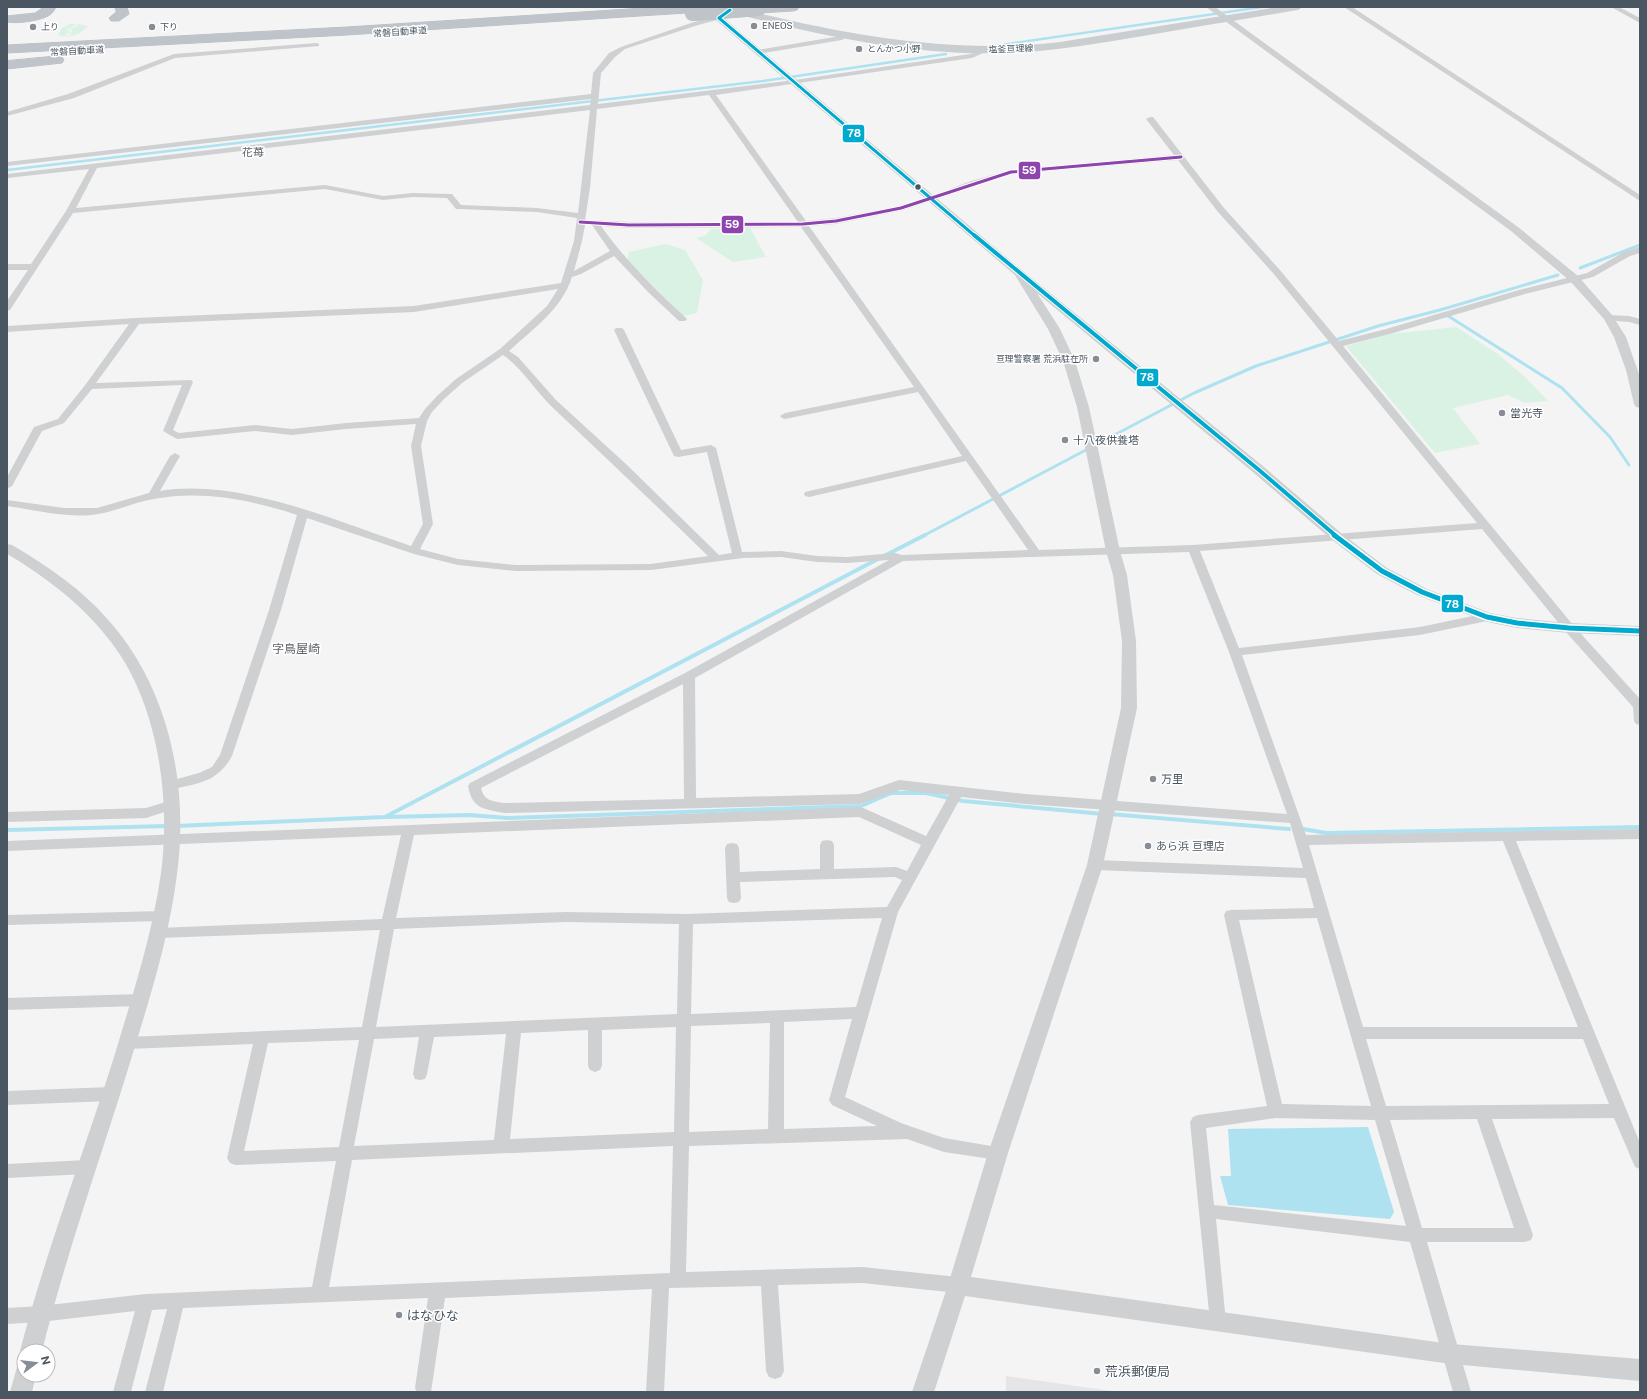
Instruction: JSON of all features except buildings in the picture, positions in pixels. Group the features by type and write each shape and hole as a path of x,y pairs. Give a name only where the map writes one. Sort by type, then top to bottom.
{"highway":[{"path":"126,7 128,15 134,17"},
{"name":"常磐自動車道","path":"7,54 347,36 692,11 793,7"},
{"path":"10,19 42,15 52,10"},
{"name":"常磐自動車道","path":"7,49 723,10"},
{"path":"217,31 503,21"},
{"path":"93,57 347,36"},
{"path":"7,43 69,39"},
{"path":"7,65 70,59"}],"main road":[{"name":"塩釜亘理線","path":"723,10 846,35 930,47 986,50 1057,46 1298,7"}],"street":[{"path":"1347,7 1640,199"},
{"path":"1614,7 1640,21"},
{"path":"1213,9 1539,248 1574,279 1609,318 1631,361 1640,404"},
{"path":"414,552 428,524 416,446 422,421 432,407 459,381 503,351 551,308 566,285 578,241 586,188 594,96 598,73 612,55 623,48 696,23 723,10 757,52 1020,274 1072,315 1181,407 1259,470 1336,536 1382,570 1422,592 1487,617 1517,623 1640,632"},
{"path":"757,52 842,38 846,35"},
{"path":"7,114 71,96 174,56 318,45"},
{"path":"7,176 711,93 790,79 972,56 986,50"},
{"path":"711,93 1036,553"},
{"path":"7,164 594,96"},
{"path":"1150,119 1221,210 1276,271 1569,628 1639,706 1640,721"},
{"path":"70,211 325,187 382,198 413,194 449,196 460,207 537,210 595,223 803,224 836,222 932,199 974,183 1011,172 1181,157"},
{"path":"7,308 70,211 94,166"},
{"path":"595,223 615,252 651,290 682,319"},
{"path":"1334,342 1445,316 1522,292 1574,279 1590,274 1627,254 1640,250"},
{"path":"568,275 578,272 615,252"},
{"path":"7,267 35,267"},
{"path":"923,1392 958,1285 998,1153 1095,865 1108,812 1129,708 1129,641 1120,575 1113,551 1083,407 1069,361 1054,329 1020,274"},
{"path":"7,329 414,309 566,285"},
{"path":"1609,318 1629,319 1640,322"},
{"path":"7,486 38,429 60,421 89,386 136,322"},
{"path":"619,330 678,454 710,448 738,556"},
{"path":"503,351 516,359 553,402 623,466 716,558"},
{"path":"89,386 188,382 168,431 177,436 255,428 292,432 346,426 422,421"},
{"path":"785,416 920,389"},
{"path":"152,495 175,456"},
{"path":"809,494 968,458"},
{"path":"7,503 64,511 97,511 152,495 186,492 229,495 275,504 414,552 458,562 516,568 651,567 675,565 716,558 781,554 817,560 1193,548 1336,536 1485,526"},
{"path":"170,786 202,778 216,770 226,756 275,610 303,514"},
{"path":"7,548 60,582 82,601 106,626 129,657 150,699 165,752 172,810 172,836 167,887 158,933 128,1044 40,1314 33,1343"},
{"path":"1193,548 1235,652 1295,819 1462,1392"},
{"path":"898,557 689,676 474,786 475,797 482,803 504,808 690,803 860,798 899,785 923,787 954,797 1025,800 1108,812 1295,819"},
{"path":"1235,652 1420,631 1487,617"},
{"path":"689,676 690,803"},
{"path":"954,797 891,912 837,1100 907,1132 944,1145 998,1153"},
{"path":"7,817 146,813 172,810"},
{"path":"7,846 172,836 409,830 861,812 902,832 929,842"},
{"path":"319,1295 388,924 409,830"},
{"path":"1301,840 1640,834"},
{"path":"1508,837 1640,1162"},
{"path":"827,845 827,875"},
{"path":"732,848 734,898"},
{"path":"1095,865 1310,873"},
{"path":"733,877 896,872 910,878"},
{"path":"158,933 566,917 686,919 891,912"},
{"path":"1276,1111 1230,915 1322,913"},
{"path":"7,920 162,916"},
{"path":"678,1280 686,919"},
{"path":"7,1004 140,1000"},
{"path":"128,1044 861,1013"},
{"path":"776,1136 777,1017"},
{"path":"595,1066 596,1025"},
{"path":"501,1147 514,1028"},
{"path":"420,1074 427,1032"},
{"path":"1357,1033 1588,1033"},
{"path":"262,1038 235,1158 345,1155 680,1139 907,1132"},
{"path":"7,1098 112,1094"},
{"path":"1218,1322 1198,1122 1276,1111 1381,1113 1620,1111"},
{"path":"1207,1211 1416,1235 1525,1235 1482,1112"},
{"path":"7,1171 87,1167"},
{"path":"7,1316 40,1314 146,1302 438,1289 862,1275 958,1285 1451,1354 1640,1370"},
{"path":"769,1278 775,1371"},
{"path":"655,1392 661,1281"},
{"path":"424,1388 438,1289"},
{"path":"154,1392 177,1301"},
{"path":"122,1392 146,1302"}],"shaded area":[{"path":"1006,1376 1119,1392 1006,1392"}],"green space":[{"path":"70,24 76,24 75,26 67,29 71,32 63,36 71,35 70,33 73,31 69,29 76,27 78,24 88,26 74,35 66,37 58,35 62,28"},
{"path":"750,228 766,257 733,262 696,238 706,235 711,229"},
{"path":"666,244 685,250 703,280 697,313 683,316 627,260 629,252"},
{"path":"1456,327 1498,354 1526,378 1548,401 1524,403 1508,395 1453,408 1480,444 1435,453 1346,346 1391,334"}],"water":[{"path":"1368,1127 1394,1212 1390,1219 1228,1205 1220,1176 1231,1176 1228,1129"}],"waterway":[{"path":"994,46 1262,7"},
{"path":"7,170 763,81 946,54"},
{"path":"1580,268 1640,245"},
{"path":"923,536 1194,393 1256,366 1378,326 1440,310 1558,275"},
{"path":"1445,314 1562,388 1610,437 1629,465"},
{"path":"884,556 925,535"},
{"path":"176,826 385,817 878,559"},
{"path":"387,817 469,815 508,818 861,806 891,793 926,793 963,801 1103,814"},
{"path":"1110,814 1289,829"},
{"path":"7,830 168,826"},
{"path":"1303,829 1326,833 1640,827"}],"transit line":[{"name":"78","path":"730,10 719,18 737,34 1008,264 1259,470 1336,536 1382,571 1422,592 1487,617 1517,623 1569,628 1640,631"},
{"name":"59","path":"580,222 629,225 803,224 836,221 901,208 1011,172 1181,157"}],"place":[{"name":"ENEOS","path":"754,26"},
{"name":"上り","path":"33,27"},
{"name":"下り","path":"152,27"},
{"name":"とんかつ小野","path":"859,49"},
{"name":"亘理警察署 荒浜駐在所","path":"1096,359"},
{"name":"當光寺","path":"1502,413"},
{"name":"十八夜供養塔","path":"1065,440"},
{"name":"万里","path":"1153,779"},
{"name":"あら浜 亘理店","path":"1148,846"},
{"name":"はなひな","path":"399,1315"},
{"name":"荒浜郵便局","path":"1097,1371"}],"district":[{"name":"花苺","path":"253,152"},
{"name":"字鳥屋崎","path":"296,649"}]}
